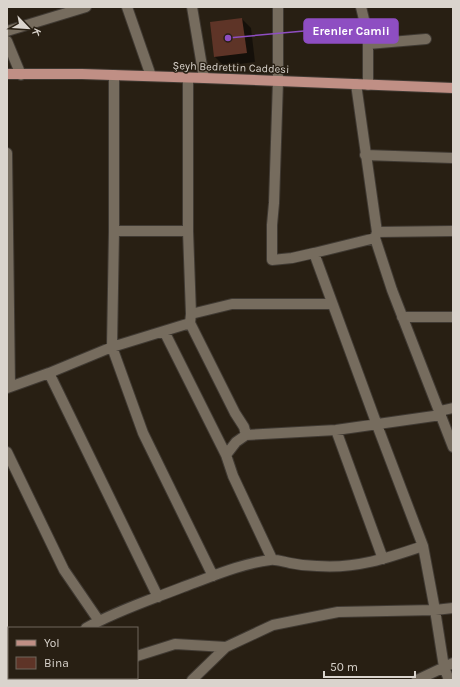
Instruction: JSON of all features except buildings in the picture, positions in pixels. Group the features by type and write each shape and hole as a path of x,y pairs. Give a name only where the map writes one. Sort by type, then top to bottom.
{"main road":[{"name":"Şeyh Bedrettin Caddesi","path":"7,74 151,76 453,88"}],"street":[{"path":"7,31 86,7"},
{"path":"128,7 151,76"},
{"path":"192,7 204,78"},
{"path":"278,7 278,81 272,260 292,258 314,253 376,235 453,231"},
{"path":"361,7 368,36 368,85"},
{"path":"368,44 426,39"},
{"path":"7,41 21,75"},
{"path":"114,75 112,347 143,433 213,576"},
{"path":"188,78 188,231 190,318 235,413 244,427 246,435"},
{"path":"356,84 376,235 392,290 453,447"},
{"path":"7,153 8,387 49,373 112,347 164,331 190,318 232,304 332,304"},
{"path":"366,155 453,158"},
{"path":"114,231 188,231"},
{"path":"314,253 423,546 435,610 448,665 448,680"},
{"path":"402,317 453,317"},
{"path":"164,331 226,455 233,476 272,559"},
{"path":"49,373 158,597"},
{"path":"226,455 236,442 246,435 336,430 377,425 440,414 453,408"},
{"path":"336,430 383,560"},
{"path":"7,452 64,570 99,621"},
{"path":"88,627 158,597 247,565 272,559 290,563 334,567 364,564 383,560 423,546"},
{"path":"192,680 226,646 273,625 338,612 435,610 453,608"},
{"path":"138,656 175,644 226,646"},
{"path":"417,680 448,665"}],"place":[{"name":"Erenler Camii","path":"228,38"}]}
